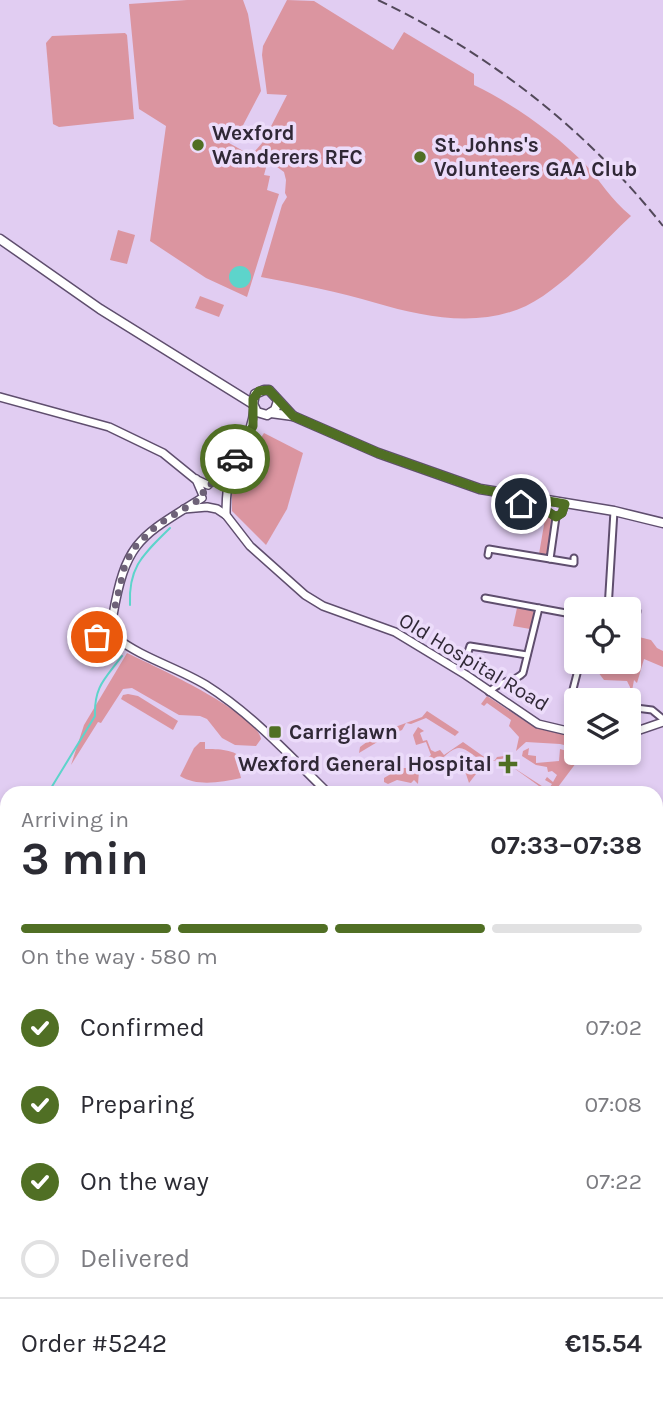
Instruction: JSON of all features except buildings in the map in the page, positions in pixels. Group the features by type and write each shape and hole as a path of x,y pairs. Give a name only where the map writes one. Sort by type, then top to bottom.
{"main road":[{"path":"0,239 100,309 254,402"},
{"path":"293,416 269,390 259,391 254,402 257,412 293,416 378,453 447,478 509,495 614,511 663,523"},
{"path":"269,414 278,406 278,401"}],"street":[{"path":"0,397 109,427 163,453 195,479 208,485 218,483 232,466 253,426 254,402"},
{"path":"253,426 269,414"},
{"path":"226,515 226,489 232,466"},
{"path":"195,479 207,507"},
{"path":"218,483 226,489"},
{"path":"111,646 114,635 112,619 125,565 133,549 157,525 202,495 208,485"},
{"path":"499,500 544,509 556,517"},
{"path":"184,509 217,509 226,503"},
{"path":"550,559 556,517 562,513 565,504"},
{"name":"Old Hospital Road","path":"217,509 226,515 250,546 305,595 323,606 395,632 538,724 564,731"},
{"path":"609,597 614,511"},
{"path":"488,555 489,550 573,563 574,558"},
{"path":"485,598 564,613"},
{"path":"489,692 499,682 520,676 539,608"},
{"path":"112,619 98,634 98,644 104,648 128,647"},
{"path":"104,630 128,647 195,679 231,702 256,722 321,786"},
{"path":"468,652 470,646 527,655"},
{"path":"641,709 652,710 663,720 641,729"}],"shaded area":[{"name":"Wexford Wanderers RFC","path":"243,0 248,14 261,91 240,131 236,134 221,132 220,138 267,164 264,175 270,176 267,190 279,194 247,297 206,278 150,241 166,126 139,109 129,4"},
{"name":"St. Johns's Volunteers GAA Club","path":"287,0 314,1 393,50 404,32 474,74 474,85 532,120 573,152 631,216 581,265 540,298 508,313 489,317 432,316 261,277 282,205 287,197 284,172 255,151 263,142 287,95 267,94 262,55 263,46"},
{"path":"125,33 134,119 59,127 53,124 46,43 52,36"},
{"path":"118,230 135,235 127,264 110,260"},
{"path":"240,266 248,269 251,277 248,285 240,288 232,285 229,277 232,269"},
{"path":"200,296 224,305 219,317 195,308"},
{"path":"264,433 303,453 287,509 266,545 232,511 232,485"},
{"path":"537,511 549,515 551,519 546,555 539,554 545,519 537,516"},
{"path":"517,608 532,610 534,613 530,629 513,626"},
{"path":"641,638 651,640 663,651 663,667 644,659 641,669"},
{"path":"127,653 202,691 242,716 255,728 261,739 256,746 235,745 222,738 207,719 179,715 132,688 123,689 71,765 84,725"},
{"path":"600,674 640,674 637,683 634,680 633,688 627,681 604,680"},
{"path":"128,694 138,696 178,721 173,730 121,699"},
{"path":"487,696 531,725 564,735 564,745 526,742 516,751 519,737 509,726 511,720 487,703 484,706 481,704"},
{"path":"427,711 459,732 455,736 426,718 411,724 406,723 395,736 379,741 359,753 360,747 379,733 422,717"},
{"path":"418,727 424,731 420,733 423,741 427,740 431,750 435,752 440,750 444,755 463,742 490,761 497,757 505,758 485,763 459,748 435,762 422,762 431,755 426,742 416,745 413,735"},
{"path":"200,742 205,742 205,749 226,750 240,756 244,760 237,762 241,778 202,783 180,776 194,748"},
{"path":"529,748 528,755 536,756 536,763 559,761 560,749 564,750 564,765 574,765 559,786 551,786 552,784 545,780 547,777 553,782 557,775 552,771 548,772 547,767 536,765 522,756 523,751"},
{"path":"460,757 476,768 476,774 469,783 466,774 453,770 433,770 443,768"},
{"path":"401,768 414,768 419,771 418,784 414,780 411,783 397,780 388,784 384,782 384,778"}],"waterway":[{"path":"130,605 135,570 145,554 170,528"},
{"path":"52,786 95,716 96,697 102,683 122,656"}],"railway":[{"path":"378,0 459,44 534,97 602,158 663,226"}],"way so far":[{"path":"97,637 112,619 125,565 133,549 157,525 202,498 204,488 218,483 235,459"}],"place":[{"name":"Wexford Wanderers RFC","path":"198,145"},
{"name":"St. Johns's Volunteers GAA Club","path":"420,157"},
{"name":"Carriglawn","path":"275,732"},
{"name":"Wexford General Hospital","path":"508,764"}],"route":[{"path":"235,459 253,426 253,399 259,391 269,390 293,416 378,453 480,489 565,504 562,513 556,517 550,511 521,504"}]}
